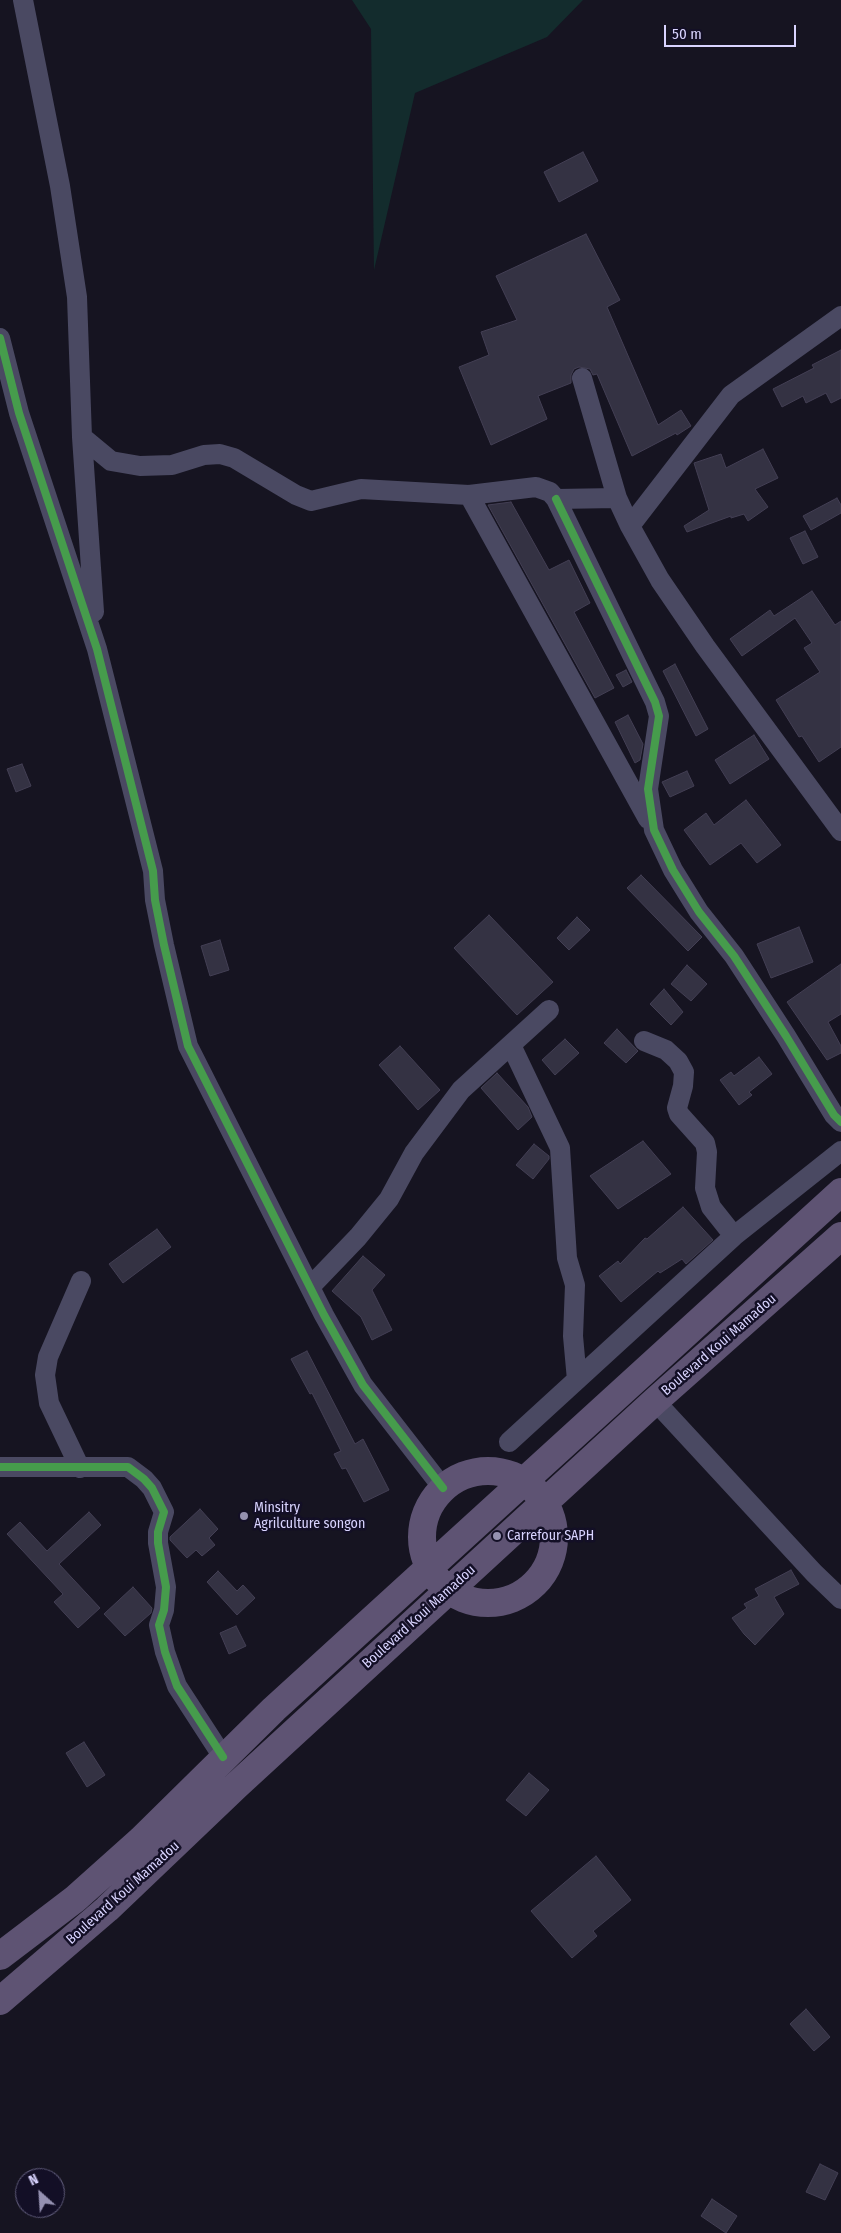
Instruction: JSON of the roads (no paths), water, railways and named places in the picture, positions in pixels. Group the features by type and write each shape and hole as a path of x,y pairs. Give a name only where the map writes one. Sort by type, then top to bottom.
{"main road":[{"name":"Boulevard Koui Mamadou","path":"0,1956 75,1899 141,1840 223,1757 429,1565 841,1192"},
{"name":"Boulevard Koui Mamadou","path":"0,2001 107,1909 237,1785 655,1401 841,1236"},
{"path":"482,1471 503,1472 523,1480 536,1490 546,1503 554,1524 554,1546 547,1568 533,1586 514,1598 492,1602 469,1600 449,1590 437,1579 429,1565 423,1546 423,1525 430,1505 443,1488 461,1476 482,1471"}],"street":[{"path":"23,0 60,186 77,297 90,580 98,649"},
{"path":"630,526 731,395 841,316"},
{"path":"0,338 18,413 98,649 153,871 155,900 188,1046 310,1287 363,1385 443,1488"},
{"path":"582,378 617,498 660,580 705,646 841,831"},
{"path":"82,438 111,461 140,466 172,465 204,455 220,454 234,458 296,495 311,500 361,489 469,495 536,487 550,492 556,499 655,702 659,716 648,789 654,830"},
{"path":"469,495 654,830 673,870 699,912 734,956 834,1115 841,1122"},
{"path":"556,499 617,498"},
{"path":"310,1287 358,1237 389,1199 414,1154 461,1090 550,1010"},
{"path":"644,1041 666,1050 678,1061 684,1072 683,1086 677,1108 679,1114 705,1143 707,1152 706,1188 711,1207 734,1236"},
{"path":"511,1045 560,1148 567,1258 575,1285 573,1336 577,1380"},
{"path":"509,1442 734,1236 841,1151"},
{"path":"80,1281 48,1357 45,1375 49,1403 80,1468"},
{"path":"655,1401 814,1574 841,1599"},
{"path":"0,1467 128,1467 144,1479 157,1496 164,1512 158,1532 158,1543 166,1587 164,1610 159,1625 165,1652 177,1686 223,1757"}],"place":[{"name":"Minsitry Agrilculture songon","path":"244,1516"},
{"name":"Carrefour SAPH","path":"497,1536"}]}
